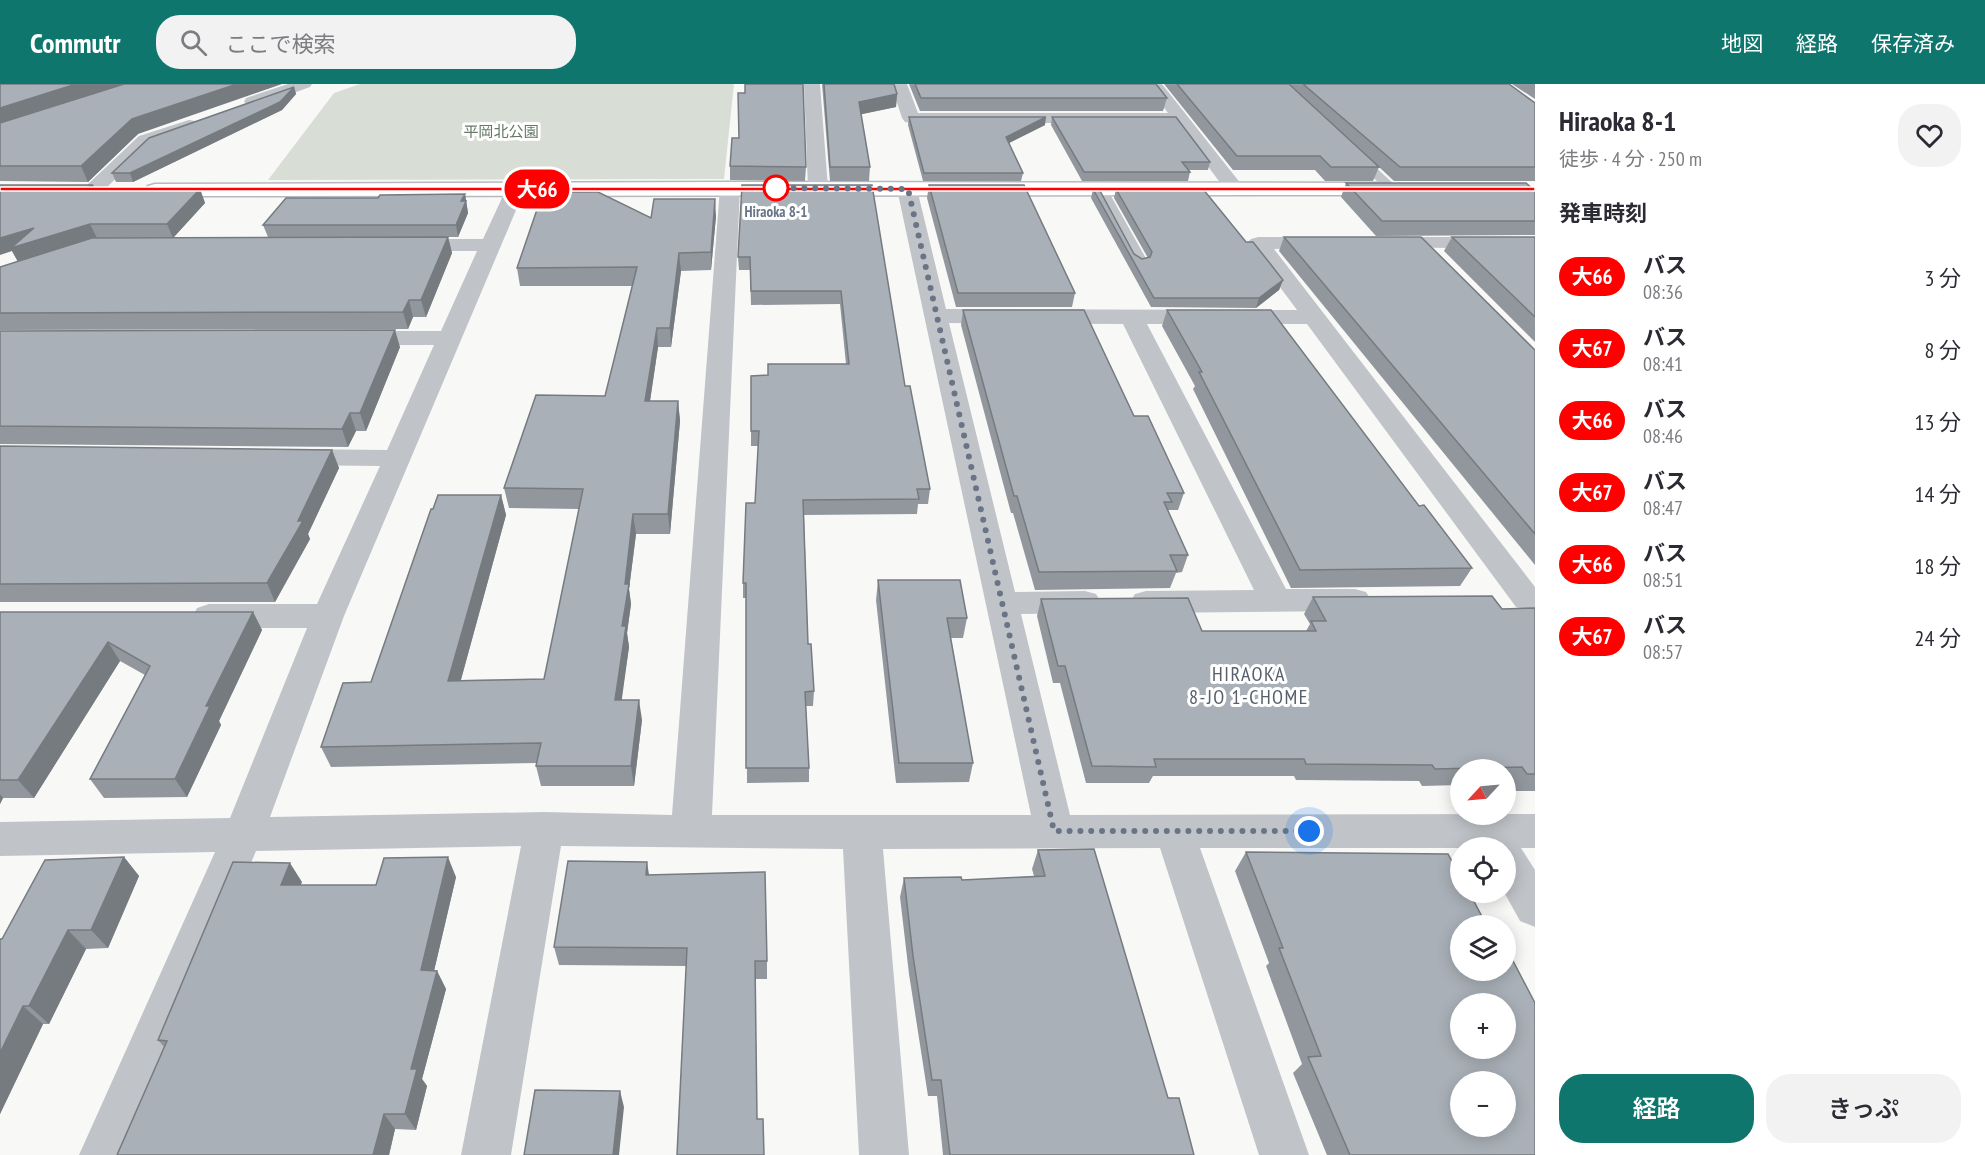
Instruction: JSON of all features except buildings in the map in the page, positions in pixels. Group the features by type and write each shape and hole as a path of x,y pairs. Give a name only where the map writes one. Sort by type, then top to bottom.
{"street":[{"path":"240,107 304,84"},
{"path":"812,84 818,188"},
{"path":"899,84 911,118 1181,118"},
{"path":"1154,84 1235,189"},
{"path":"93,190 145,141 208,118"},
{"path":"691,832 729,188"},
{"path":"104,1155 243,834 328,616 515,189"},
{"path":"908,189 1054,831"},
{"path":"141,190 1415,189"},
{"path":"70,190 117,190"},
{"path":"1531,599 1312,317 1258,243 1535,243"},
{"path":"1420,243 1445,267"},
{"path":"382,245 489,245"},
{"path":"936,316 1312,317"},
{"path":"1131,316 1276,601"},
{"path":"331,338 449,338"},
{"path":"269,457 397,458"},
{"path":"1491,599 1531,599"},
{"path":"1003,603 1383,600"},
{"path":"176,616 328,616"},
{"path":"486,1155 544,829"},
{"path":"0,839 544,829 691,832 1174,831 1450,844"},
{"path":"862,831 884,1155"},
{"path":"1174,831 1284,1155"},
{"path":"1516,839 1535,831"},
{"path":"1516,876 1535,908"}],"lane":[{"path":"1350,149 1392,189"},
{"path":"1101,189 1141,262"}],"green space":[{"name":"平岡北公園","path":"360,84 734,84 724,179 268,180 334,93"}],"bus line":[{"name":"大66","path":"0,190 1535,189"}],"place":[{"name":"Hiraoka 8-1","path":"776,188"}],"district":[{"name":"HIRAOKA 8-JO 1-CHOME","path":"1249,686"}],"route":[{"path":"776,188 774,188 908,189 1054,831 1309,831"}]}
